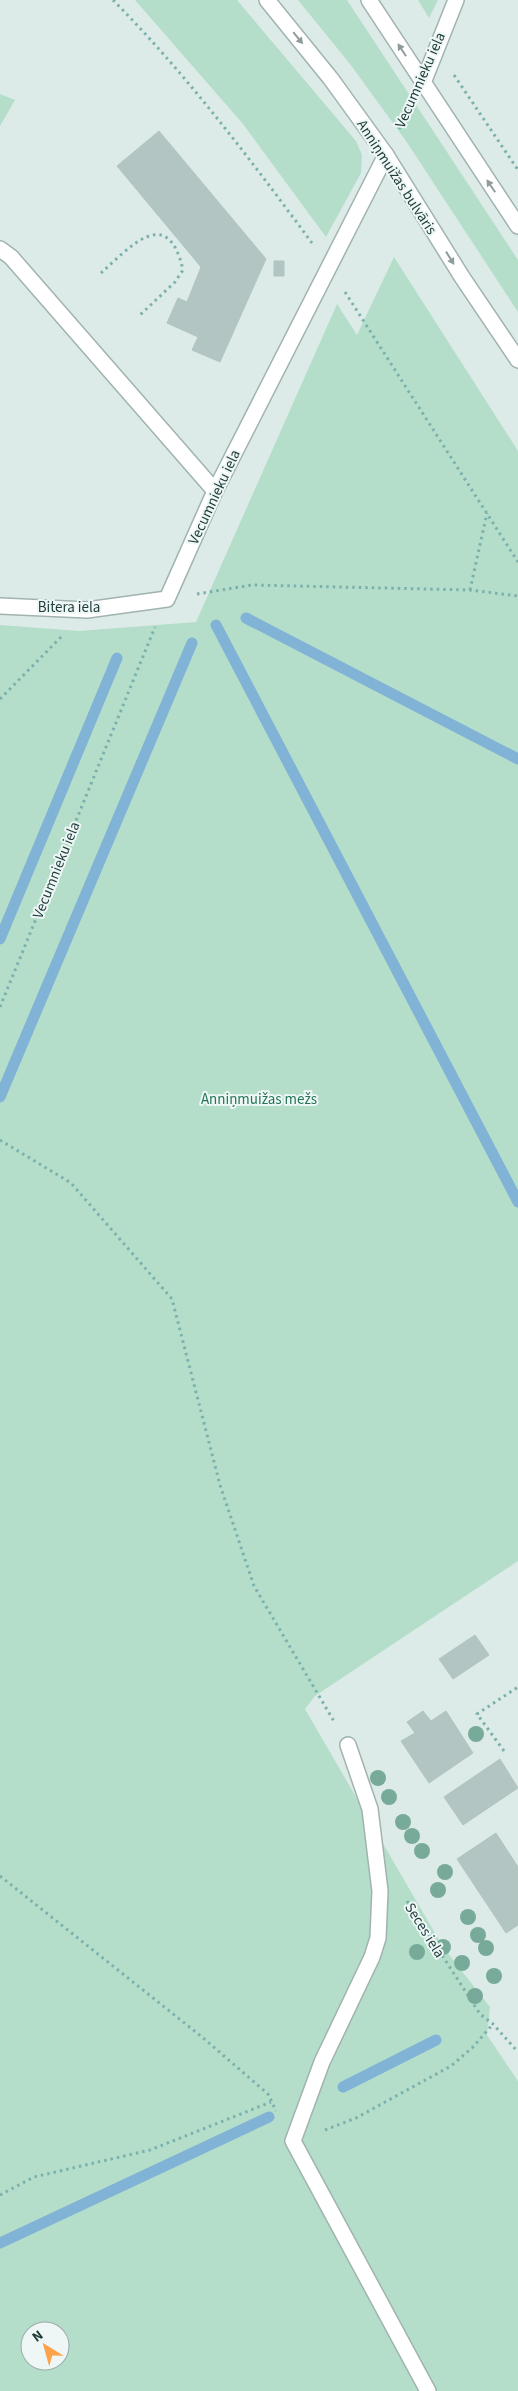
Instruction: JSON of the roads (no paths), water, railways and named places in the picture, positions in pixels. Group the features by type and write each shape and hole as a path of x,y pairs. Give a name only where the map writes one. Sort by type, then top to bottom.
{"street":[{"name":"Anniņmuižas bulvāris","path":"267,0 331,79 386,155 462,277 518,360"},
{"path":"369,0 518,226"},
{"name":"Vecumnieku iela","path":"423,83 456,0"},
{"name":"Vecumnieku iela","path":"166,599 215,490 386,155"},
{"path":"0,249 11,257 215,490"},
{"name":"Bitera iela","path":"0,606 87,610 166,599"},
{"path":"348,1745 370,1809 380,1891 378,1938 372,1957 322,2062 293,2141 428,2391"}],"waterway":[{"path":"246,618 518,759"},
{"path":"216,625 518,1202"},
{"path":"0,1097 192,643"},
{"path":"0,939 117,658"},
{"path":"343,2087 436,2040"},
{"path":"0,2243 269,2117"}],"park label":[{"name":"Anniņmuižas mežs","path":"259,1099"}]}
